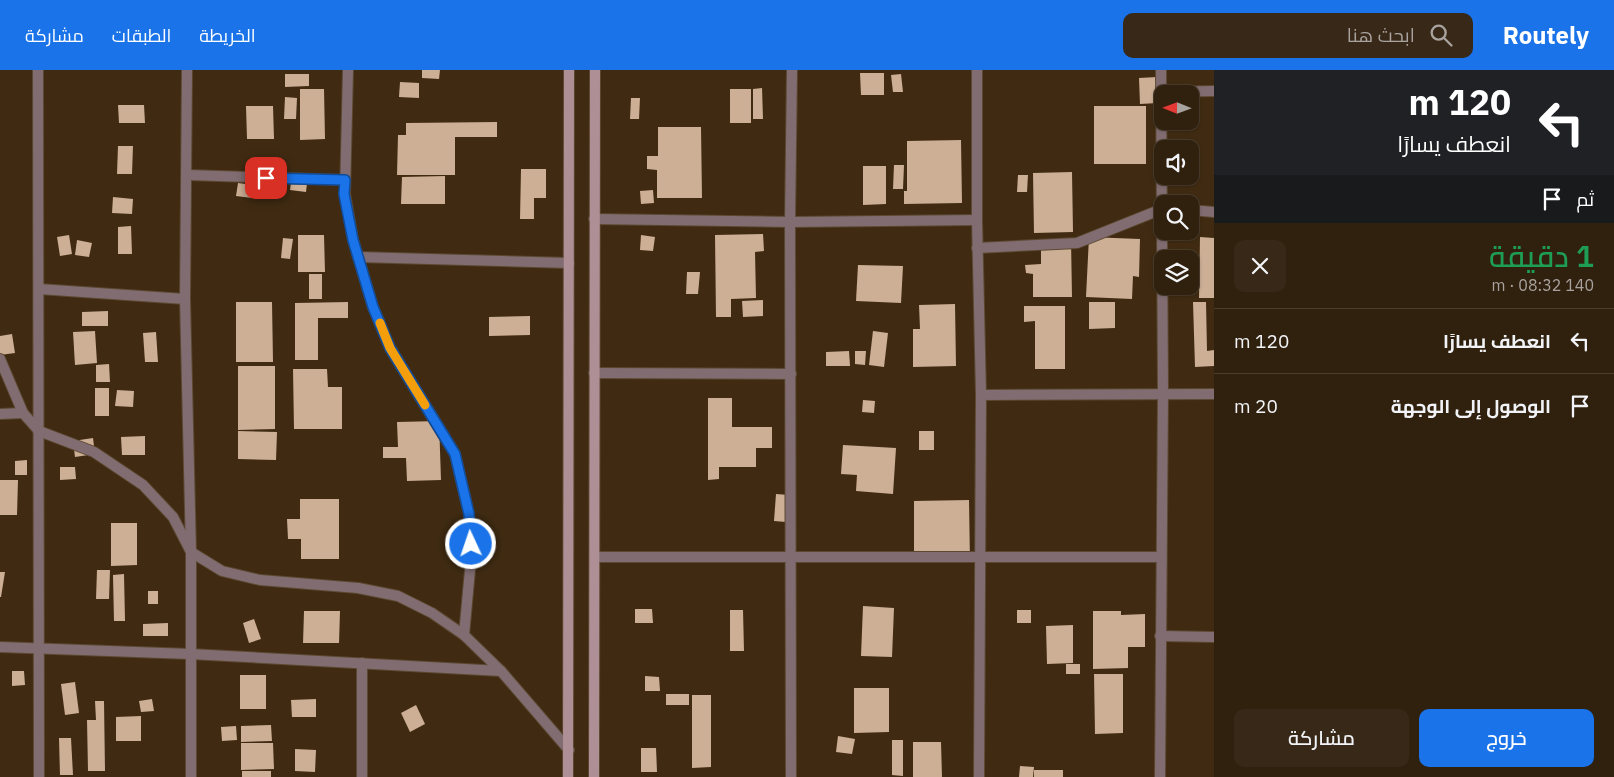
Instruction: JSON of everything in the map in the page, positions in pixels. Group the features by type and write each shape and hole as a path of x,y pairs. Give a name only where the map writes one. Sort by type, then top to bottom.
{"street":[{"path":"38,70 39,777"},
{"path":"187,70 188,175 185,299 191,552 191,777"},
{"path":"348,70 344,194 358,257 373,307 390,348 455,454 469,514 472,559 464,636"},
{"path":"568,777 569,70"},
{"path":"594,777 595,70"},
{"path":"791,777 790,222 792,70"},
{"path":"977,70 977,248 981,395 979,777"},
{"path":"1160,70 1161,85"},
{"path":"1199,91 1214,91"},
{"path":"1161,130 1162,195"},
{"path":"188,175 345,180"},
{"path":"1199,211 1214,212"},
{"path":"977,248 1077,243 1154,212"},
{"path":"594,220 790,222 977,220"},
{"path":"1160,777 1162,240"},
{"path":"358,257 568,263"},
{"path":"39,289 185,299"},
{"path":"0,359 23,413 39,432 94,452 143,485 173,517 191,552 222,571 260,580 358,588 398,596 432,612 464,636 502,671 569,750"},
{"path":"594,373 791,374"},
{"path":"981,395 1214,394"},
{"path":"0,414 23,413"},
{"path":"595,556 1161,557"},
{"path":"1160,636 1214,637"},
{"path":"0,647 190,654 502,671"},
{"path":"362,663 362,777"}],"building":[{"path":"422,70 440,70 439,79 422,78"},
{"path":"860,73 884,73 884,95 861,95"},
{"path":"285,74 309,74 309,86 285,87"},
{"path":"901,74 903,92 893,92 891,75"},
{"path":"1157,77 1157,85 1154,85 1154,103 1140,104 1139,78"},
{"path":"400,82 419,83 419,98 399,97"},
{"path":"762,88 763,119 753,119 753,89"},
{"path":"300,89 324,89 325,139 300,140"},
{"path":"730,89 751,89 751,123 730,123"},
{"path":"285,97 297,98 296,119 284,119"},
{"path":"631,98 640,98 639,119 630,119"},
{"path":"118,105 144,105 145,123 119,123"},
{"path":"246,106 273,106 274,139 247,139"},
{"path":"1094,106 1146,106 1146,164 1094,164"},
{"path":"497,122 497,137 455,137 455,175 397,175 398,135 406,135 406,123"},
{"path":"658,127 701,127 702,198 657,198 657,170 647,169 647,156 658,156"},
{"path":"961,140 962,203 904,204 904,191 907,191 907,141"},
{"path":"118,146 133,146 132,174 117,174"},
{"path":"894,165 904,165 903,189 893,189"},
{"path":"863,166 886,166 886,204 863,205"},
{"path":"521,169 546,169 546,198 534,198 534,219 520,219"},
{"path":"1072,172 1073,232 1034,233 1033,173"},
{"path":"1018,175 1028,175 1027,192 1017,192"},
{"path":"445,176 445,204 401,204 402,177"},
{"path":"291,182 307,183 306,192 290,190"},
{"path":"238,183 253,185 252,198 236,196"},
{"path":"653,190 654,203 641,204 640,191"},
{"path":"113,197 133,199 132,214 112,213"},
{"path":"131,226 132,254 118,254 118,227"},
{"path":"763,234 764,251 755,252 756,298 731,299 731,317 716,317 715,235"},
{"path":"69,235 72,254 60,256 57,237"},
{"path":"298,235 324,235 325,272 298,272"},
{"path":"641,235 655,237 653,251 640,250"},
{"path":"1089,237 1140,239 1139,277 1133,276 1132,299 1086,297"},
{"path":"1200,237 1214,238 1214,298 1199,298"},
{"path":"283,238 293,239 290,259 281,258"},
{"path":"1041,239 1071,239 1072,297 1033,297 1033,274 1026,273 1025,265 1041,264"},
{"path":"77,240 92,243 89,257 75,255"},
{"path":"858,265 903,266 901,303 856,301"},
{"path":"687,272 700,272 698,294 686,294"},
{"path":"309,274 322,274 322,299 309,299"},
{"path":"763,300 763,316 743,317 742,301"},
{"path":"236,302 272,302 273,362 236,362"},
{"path":"348,302 348,318 318,318 318,360 295,360 295,303"},
{"path":"1089,302 1115,302 1115,328 1089,329"},
{"path":"1193,302 1206,302 1207,351 1214,350 1214,366 1195,367"},
{"path":"955,304 956,366 913,367 913,329 920,329 919,305"},
{"path":"1024,306 1065,306 1065,369 1035,369 1035,321 1024,322"},
{"path":"108,311 108,326 82,326 82,312"},
{"path":"530,316 530,335 489,336 489,317"},
{"path":"95,331 97,363 75,365 73,332"},
{"path":"873,331 888,333 884,367 869,365"},
{"path":"156,332 158,362 145,362 143,333"},
{"path":"12,334 15,353 0,355 0,336"},
{"path":"849,351 850,366 826,366 826,352"},
{"path":"855,351 866,351 865,365 855,364"},
{"path":"109,364 110,382 96,382 96,365"},
{"path":"238,366 275,366 275,429 238,430"},
{"path":"293,369 327,369 328,387 342,387 342,429 294,429"},
{"path":"95,388 109,388 109,416 95,416"},
{"path":"117,390 134,391 133,407 115,406"},
{"path":"708,398 732,398 732,427 772,427 772,448 756,448 756,467 719,467 719,479 708,480"},
{"path":"863,400 875,401 874,413 862,412"},
{"path":"439,421 441,480 407,481 406,458 383,458 383,447 398,447 397,422"},
{"path":"238,431 277,432 276,460 238,459"},
{"path":"919,431 934,431 934,450 919,450"},
{"path":"145,436 145,455 122,455 121,437"},
{"path":"93,438 95,454 75,457 73,441"},
{"path":"843,445 896,448 893,494 856,491 857,475 841,474"},
{"path":"27,460 27,475 15,475 15,461"},
{"path":"60,467 75,467 76,479 60,480"},
{"path":"0,480 18,480 17,515 0,515"},
{"path":"776,494 789,495 786,522 774,521"},
{"path":"300,499 339,499 339,559 301,559 301,539 288,539 287,519 300,519"},
{"path":"969,500 970,563 914,563 914,501"},
{"path":"111,523 137,523 137,565 111,566"},
{"path":"97,570 110,570 109,599 96,599"},
{"path":"0,572 5,572 1,597 0,597"},
{"path":"124,574 125,621 114,621 113,575"},
{"path":"148,591 158,591 158,604 148,604"},
{"path":"863,606 894,608 892,657 861,656"},
{"path":"635,609 652,609 653,623 635,623"},
{"path":"730,610 743,610 744,651 730,651"},
{"path":"1017,610 1031,610 1031,623 1017,623"},
{"path":"304,611 340,611 339,643 303,643"},
{"path":"1093,611 1121,611 1121,615 1145,614 1145,647 1128,647 1128,668 1093,669"},
{"path":"254,619 261,639 249,643 243,623"},
{"path":"168,623 168,636 143,636 143,624"},
{"path":"1073,625 1073,663 1047,664 1046,626"},
{"path":"1066,664 1080,664 1080,674 1066,674"},
{"path":"12,671 24,671 25,685 12,686"},
{"path":"1094,674 1123,674 1123,733 1095,734"},
{"path":"240,675 266,675 266,709 240,709"},
{"path":"645,676 659,677 660,691 645,691"},
{"path":"75,682 79,713 65,715 61,684"},
{"path":"854,688 889,688 889,732 854,733"},
{"path":"666,694 689,694 689,705 666,705"},
{"path":"692,695 711,695 711,767 692,768"},
{"path":"152,699 154,711 141,712 139,701"},
{"path":"316,699 316,717 292,717 291,700"},
{"path":"95,701 104,701 105,771 88,771 87,720 96,720"},
{"path":"416,705 425,724 410,732 401,713"},
{"path":"141,716 141,741 116,741 116,717"},
{"path":"271,725 272,741 241,742 241,726"},
{"path":"236,726 237,740 222,741 221,727"},
{"path":"838,736 855,739 852,754 836,752"},
{"path":"59,738 71,738 73,775 60,775"},
{"path":"892,740 903,740 903,776 892,775"},
{"path":"913,742 941,742 942,777 913,777"},
{"path":"241,743 273,743 274,769 241,770"},
{"path":"641,748 656,748 657,772 641,772"},
{"path":"295,749 316,750 315,772 295,771"},
{"path":"1020,766 1034,767 1033,777 1019,777"},
{"path":"1034,770 1063,770 1063,777 1034,777"},
{"path":"242,771 271,771 271,777 242,777"}],"slow traffic":[{"path":"380,323 390,348 425,405"}],"route":[{"path":"266,178 345,180 344,194 353,240 373,307 390,348 455,454 469,514 471,544"}]}
